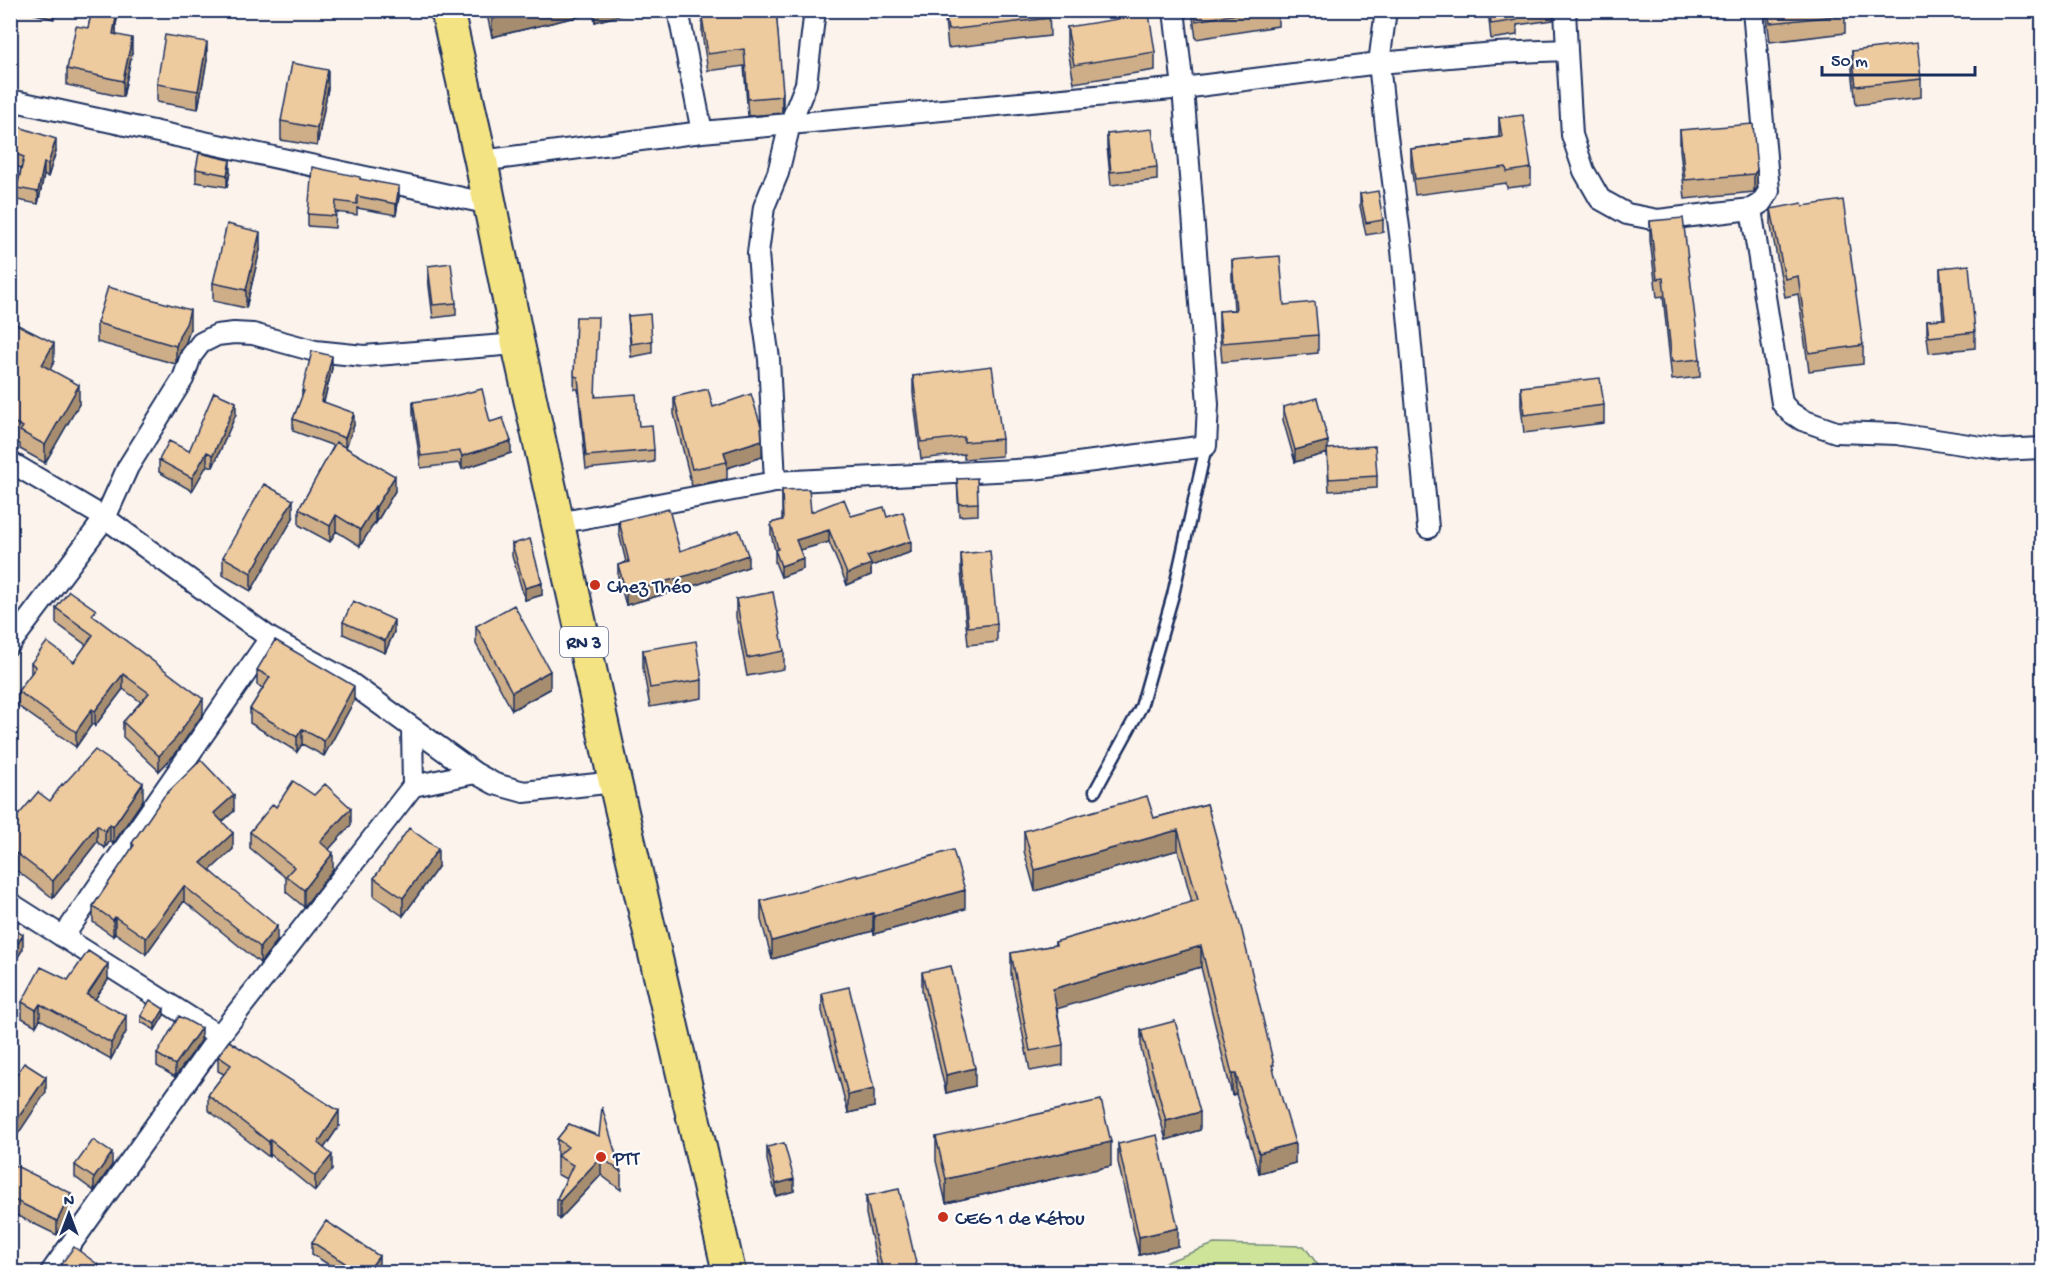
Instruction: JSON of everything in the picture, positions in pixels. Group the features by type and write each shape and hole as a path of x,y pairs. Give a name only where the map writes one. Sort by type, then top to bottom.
{"main road":[{"name":"RN 3","path":"447,10 615,782 729,1272"}],"street":[{"path":"678,10 702,132"},
{"path":"776,482 769,359 758,254 764,207 778,173 790,124 806,84 815,10"},
{"path":"558,523 776,482 1033,469 1206,446 1208,404 1183,88 1174,10"},
{"path":"1386,10 1379,63 1402,250 1428,528"},
{"path":"1565,10 1572,135 1584,171 1600,199 1626,214 1658,220 1751,209 1761,203 1769,191 1753,10"},
{"path":"481,161 702,132 1183,88 1379,63 1496,53 1567,50"},
{"path":"10,100 490,204"},
{"path":"1751,209 1782,403 1790,412 1802,420 1836,432 1897,434 2001,450 2043,448"},
{"path":"10,644 105,518 128,467 183,379 191,356 201,343 217,336 234,333 253,334 315,351 364,356 518,344"},
{"path":"10,462 105,518 270,638 345,679 475,773 495,784 524,792 615,782"},
{"path":"63,937 270,638"},
{"path":"51,1272 219,1036 413,786 412,728"},
{"path":"413,786 475,773"},
{"path":"10,903 219,1036"}],"lane":[{"path":"1095,791 1141,707 1173,596 1206,446"}],"green space":[{"path":"1214,1244 1304,1246 1323,1272 1140,1272"}],"building":[{"path":"92,10 116,10 113,34 132,38 123,81 67,69 76,26 88,28"},
{"path":"490,10 528,10 492,19"},
{"path":"776,10 783,92 782,96 748,99 744,49 708,54 702,17"},
{"path":"945,10 1049,10 1050,18 948,30"},
{"path":"1195,10 1261,10 1196,21"},
{"path":"1490,10 1518,10 1516,11 1517,20 1491,24"},
{"path":"1768,10 1845,10 1845,15 1770,23"},
{"path":"1149,14 1155,52 1074,65 1067,27"},
{"path":"165,35 207,42 198,91 157,84"},
{"path":"1917,43 1921,79 1856,86 1852,51"},
{"path":"292,63 328,70 317,128 281,121"},
{"path":"1523,115 1531,168 1507,172 1506,167 1415,179 1411,149 1502,137 1499,118"},
{"path":"10,124 56,139 48,164 44,163 38,192 17,188 24,157 10,152"},
{"path":"1753,124 1757,170 1754,174 1685,180 1680,130"},
{"path":"1152,129 1157,167 1111,172 1107,134"},
{"path":"199,153 230,160 227,175 196,169"},
{"path":"312,167 399,186 396,204 357,196 357,204 336,201 335,216 308,214"},
{"path":"1378,191 1383,220 1366,223 1360,194"},
{"path":"1843,200 1863,345 1809,353 1798,276 1785,279 1771,209 1802,203 1803,206"},
{"path":"1683,218 1700,359 1672,362 1663,278 1657,279 1650,221"},
{"path":"227,224 260,232 246,290 213,283"},
{"path":"1280,256 1284,305 1315,302 1318,335 1222,343 1219,311 1236,310 1232,260"},
{"path":"451,263 456,303 433,305 428,266"},
{"path":"1969,265 1975,332 1929,337 1927,320 1945,319 1940,268"},
{"path":"108,287 190,310 176,346 97,323"},
{"path":"650,314 652,341 631,344 628,316"},
{"path":"576,317 598,317 595,397 636,394 639,426 652,425 654,450 586,456 578,377 574,376"},
{"path":"10,321 54,343 42,365 79,385 45,445 20,431 23,427 10,420"},
{"path":"312,351 332,356 321,401 354,413 345,438 293,419 304,391 302,391"},
{"path":"992,366 1002,439 964,442 964,437 921,442 913,376"},
{"path":"1600,378 1604,405 1524,415 1521,387"},
{"path":"482,389 490,422 503,418 511,441 462,456 460,451 421,456 413,402 450,397"},
{"path":"708,389 713,407 751,394 761,426 762,440 724,452 727,462 692,469 674,397"},
{"path":"214,392 236,402 213,455 207,452 192,478 159,460 169,441 189,451"},
{"path":"1317,398 1328,441 1295,450 1283,407"},
{"path":"336,442 395,476 360,530 336,515 330,526 299,509"},
{"path":"1375,446 1377,476 1329,479 1327,449"},
{"path":"977,478 978,503 959,504 957,479"},
{"path":"264,484 293,500 251,573 223,557"},
{"path":"809,489 811,512 844,499 851,516 884,507 887,517 903,512 911,541 867,556 871,564 847,574 829,530 796,540 803,558 781,566 775,550 778,549 771,523 783,520 782,490"},
{"path":"669,509 680,551 739,530 748,555 693,574 626,592 618,565 629,562 619,521"},
{"path":"530,539 542,583 525,588 512,544"},
{"path":"990,551 997,624 968,627 961,554"},
{"path":"69,591 96,610 92,615 203,699 176,738 159,756 123,722 149,693 123,674 95,711 92,709 76,732 18,691 36,667 31,663 47,642 74,662 93,635 56,608"},
{"path":"773,592 784,651 747,658 736,599"},
{"path":"353,601 394,620 385,641 343,622"},
{"path":"514,605 550,671 512,692 476,626"},
{"path":"275,640 354,686 324,741 302,729 297,737 250,709 270,677 257,670"},
{"path":"696,641 702,680 650,688 643,650"},
{"path":"95,750 143,783 113,827 110,824 105,831 97,825 53,881 16,853 13,857 10,855 10,825 38,792 50,801 62,784"},
{"path":"201,760 234,795 214,813 233,833 201,863 277,926 260,947 184,886 146,938 115,917 113,920 93,906 164,796"},
{"path":"293,781 314,795 325,784 351,808 320,842 333,853 304,890 286,876 294,867 250,832 273,804 276,807"},
{"path":"1147,796 1154,818 1207,804 1242,931 1274,1065 1272,1065 1295,1143 1259,1153 1236,1074 1232,1074 1201,946 1053,989 1063,1045 1030,1051 1011,953 1056,945 1055,942 1198,900 1178,830 1035,870 1024,831"},
{"path":"409,828 438,849 403,898 374,878"},
{"path":"953,850 965,890 874,916 873,913 772,941 761,901"},
{"path":"10,927 23,935 10,956"},
{"path":"88,951 108,964 87,995 126,1016 111,1043 40,1004 36,1010 22,1002 41,967 68,980"},
{"path":"951,966 975,1068 946,1075 922,972"},
{"path":"849,987 874,1089 848,1095 822,993"},
{"path":"150,1000 164,1009 155,1024 141,1016"},
{"path":"179,1016 201,1028 175,1065 157,1054"},
{"path":"1175,1021 1200,1112 1166,1121 1141,1030"},
{"path":"229,1041 339,1111 318,1143 332,1155 315,1176 208,1095 231,1065 218,1056"},
{"path":"24,1063 46,1077 10,1130 10,1084"},
{"path":"1101,1100 1111,1142 946,1179 936,1137"},
{"path":"602,1107 621,1172 601,1157 560,1201 557,1199 573,1165 557,1156 568,1147 557,1139 569,1124 599,1136"},
{"path":"1157,1135 1178,1228 1139,1237 1118,1144"},
{"path":"93,1140 112,1153 94,1178 75,1165"},
{"path":"784,1143 794,1179 776,1184 767,1147"},
{"path":"10,1163 71,1193 57,1221 10,1198"},
{"path":"899,1189 918,1272 883,1272 866,1196"},
{"path":"326,1221 379,1256 367,1272 339,1272 345,1263 312,1242"},
{"path":"74,1247 108,1272 55,1272"}],"place":[{"name":"Chez Théo","path":"595,585"},
{"name":"PTT","path":"601,1157"},
{"name":"CEG 1 de Kétou","path":"943,1217"}]}
